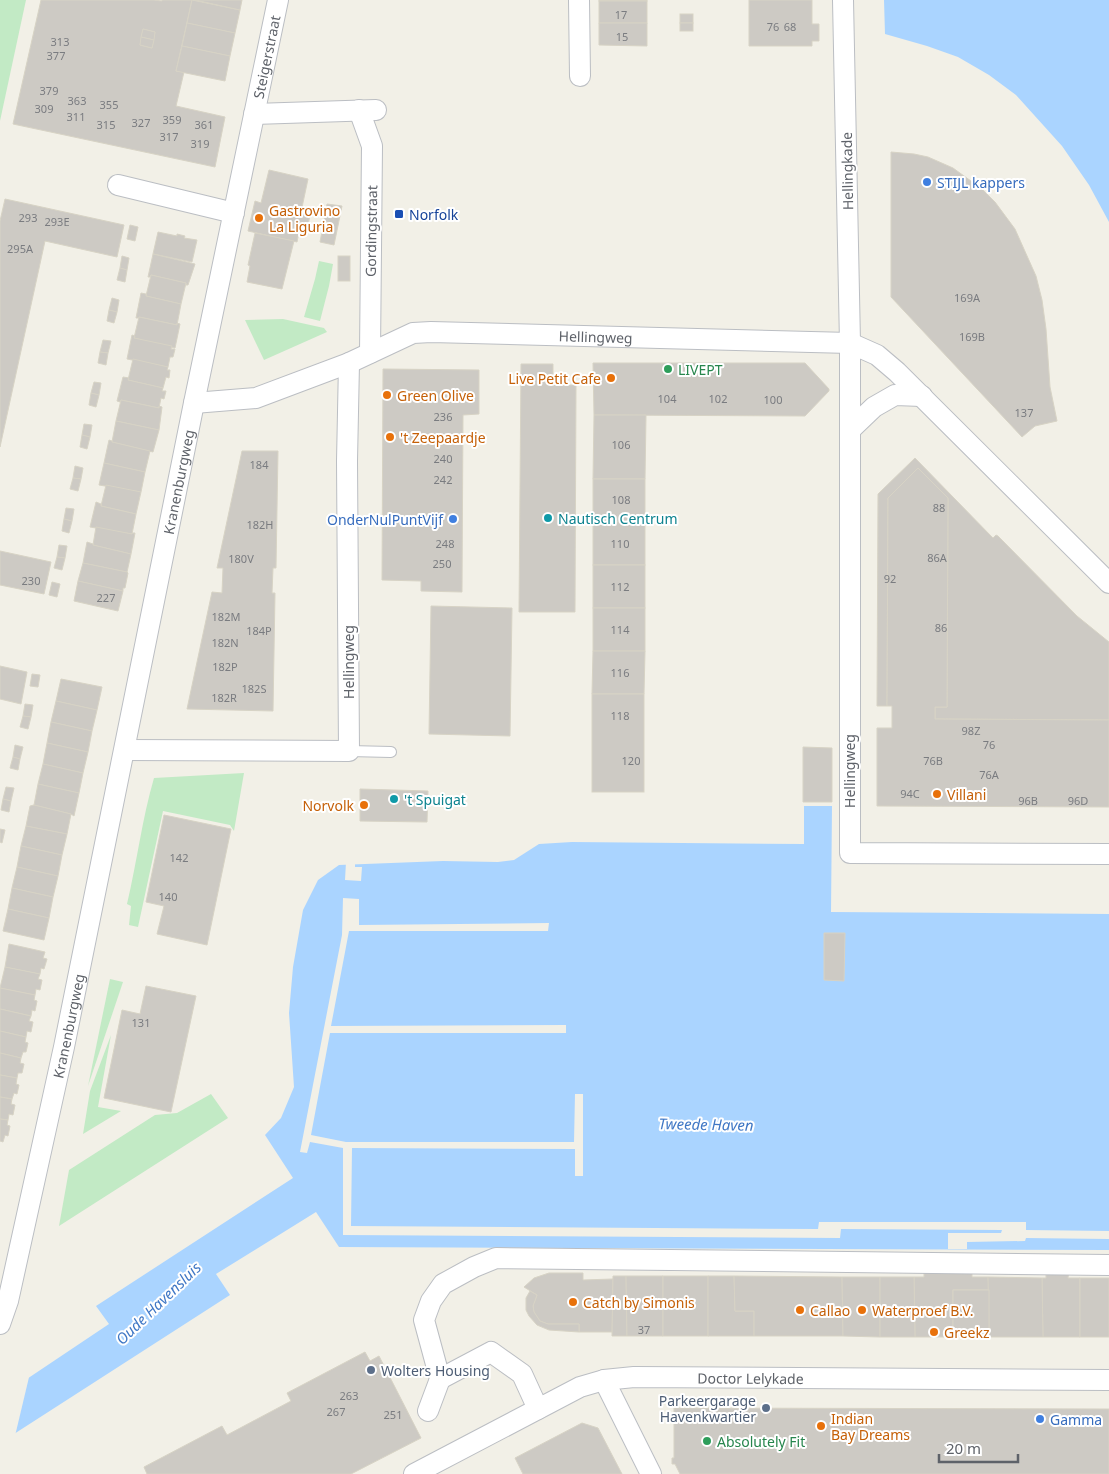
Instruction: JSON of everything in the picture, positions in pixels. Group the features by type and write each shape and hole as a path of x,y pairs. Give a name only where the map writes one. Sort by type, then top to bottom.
{"street":[{"name":"Steigerstraat","path":"254,114 278,0"},
{"path":"579,0 580,76"},
{"name":"Hellingkade","path":"844,0 850,343"},
{"name":"Gordingstraat","path":"254,114 367,110 372,146 370,353"},
{"name":"Kranenburgweg","path":"0,1324 4,1300 64,1047 254,114"},
{"path":"118,185 234,213"},
{"name":"Hellingweg","path":"194,403 256,398 349,363 413,333 850,343 877,355 922,396 1109,583"},
{"name":"Hellingweg","path":"850,343 850,853 1109,854"},
{"name":"Hellingweg","path":"349,363 347,461 349,752"},
{"path":"851,429 874,406 895,395 922,396"},
{"path":"125,750 349,752"},
{"path":"428,1411 440,1379 424,1320 431,1301 443,1284 474,1267 496,1258 1109,1265"},
{"path":"440,1379 491,1352 522,1374 538,1409"},
{"name":"Doctor Lelykade","path":"414,1474 580,1387 604,1380 634,1377 1109,1380"},
{"path":"604,1380 651,1474"}],"lane":[{"path":"349,752 391,752"}],"green space":[{"path":"0,0 26,0 0,121"},
{"path":"319,261 333,264 320,321 304,317"},
{"path":"283,319 324,328 327,332 264,360 245,320"},
{"path":"244,773 234,831 230,825 163,811 138,927 129,925 131,906 127,904 154,778"},
{"path":"110,979 123,982 88,1086"},
{"path":"111,1035 98,1107 121,1111 83,1134 90,1091"},
{"path":"211,1094 228,1118 59,1226 69,1170 155,1115 177,1113"}],"water":[{"path":"884,0 1109,0 1109,222 1089,185 1062,146 1016,95 989,75 958,57 885,34"},
{"path":"804,806 832,806 831,912 1109,914 1109,1250 339,1247 316,1212 216,1274 230,1295 0,1443 0,1397 109,1324 96,1306 293,1178 265,1135 281,1118 294,1087 289,1013 293,967 303,910 318,880 339,865 443,861 498,862 514,860 539,844 572,842 804,844"}],"pier":[{"path":"346,862 355,862 355,867 362,867 361,881 345,880"},
{"path":"343,898 359,899 359,925 549,923 548,931 349,931 331,1026 566,1025 566,1033 330,1033 311,1135 346,1142 574,1142 575,1094 583,1094 583,1176 575,1176 575,1149 352,1148 351,1226 818,1229 819,1222 1026,1222 1026,1230 1109,1231 1109,1239 1026,1238 1025,1241 967,1242 967,1249 948,1249 948,1233 1001,1233 1002,1230 841,1229 840,1238 343,1235 343,1148 310,1142 307,1153 300,1152 342,935"},
{"path":"30,1373 15,1436 0,1446 0,1394"}],"building":[{"path":"41,0 192,0 176,71 184,72 176,106 225,117 215,167 13,124","holes":["143,29 155,32 152,48 140,45"]},
{"path":"192,0 240,10 235,33 187,23"},
{"path":"195,0 242,0 240,10"},
{"path":"647,0 647,1 599,1"},
{"path":"749,0 812,0 812,24 819,24 819,41 812,41 812,46 749,46"},
{"path":"599,1 647,1 647,23 599,23"},
{"path":"680,14 693,14 693,23 680,23"},
{"path":"187,23 235,33 230,56 182,46"},
{"path":"599,23 647,23 647,46 599,45"},
{"path":"680,23 693,23 693,31 680,31"},
{"path":"143,29 155,32 154,40 141,37"},
{"path":"141,37 154,40 152,48 140,45"},
{"path":"182,46 230,56 225,81 176,71"},
{"path":"891,152 928,157 953,168 982,189 995,202 1015,229 1036,276 1042,300 1050,387 1057,421 1035,426 1022,437 891,297"},
{"path":"269,170 308,179 301,212 310,216 307,229 300,227 297,242 248,231 255,201 261,203"},
{"path":"5,199 124,225 117,257 45,241 0,447 0,221"},
{"path":"327,204 342,206 334,245 320,242"},
{"path":"130,225 138,227 135,241 127,239"},
{"path":"158,232 177,236 177,234 185,236 184,238 197,240 192,262 153,254"},
{"path":"255,233 294,241 282,289 247,282 250,266 248,265"},
{"path":"153,254 195,264 188,285 151,275 148,277"},
{"path":"122,256 129,258 127,270 120,268"},
{"path":"338,256 350,256 350,281 338,281"},
{"path":"120,268 127,270 125,282 117,280"},
{"path":"151,275 186,283 181,304 146,296"},
{"path":"141,293 146,294 146,296 181,304 177,325 136,318"},
{"path":"112,298 119,300 117,312 109,310"},
{"path":"109,310 117,312 114,323 107,321"},
{"path":"139,317 180,324 175,348 134,338"},
{"path":"132,335 135,336 134,338 172,346 171,349 175,349 173,357 170,357 168,367 127,359"},
{"path":"103,340 111,341 108,353 100,352"},
{"path":"100,352 108,353 106,365 98,363"},
{"path":"133,359 168,367 167,370 170,370 169,378 166,377 163,388 128,380"},
{"path":"593,363 805,363 829,391 805,416 594,415"},
{"name":"Nautisch Centrum","path":"521,364 553,364 553,385 576,385 575,612 519,612"},
{"path":"383,369 479,370 479,414 463,415 462,592 421,591 421,581 382,580"},
{"path":"123,377 129,378 128,380 163,388 162,391 166,391 164,399 161,398 159,408 121,400 120,402 117,401"},
{"path":"94,382 101,383 99,395 91,393"},
{"path":"91,393 99,395 96,407 89,405"},
{"path":"121,400 162,407 159,430 116,421"},
{"path":"594,415 646,415 645,479 593,479"},
{"path":"116,421 159,430 153,452 112,442"},
{"path":"84,424 92,425 90,437 82,435"},
{"path":"82,435 90,437 87,449 80,447"},
{"path":"109,440 150,451 145,472 104,463"},
{"path":"242,451 278,451 276,568 273,568 272,593 275,593 273,711 187,709 212,592 222,593 223,568 217,568"},
{"path":"915,458 993,538 996,535 998,536 1077,616 1109,642 1109,720 935,719 935,707 947,707 948,498 918,468 888,498 887,706 877,706 878,494"},
{"path":"104,463 145,472 141,492 99,485"},
{"path":"75,466 83,468 81,479 73,478"},
{"path":"918,468 948,498 947,707 935,707 935,719 1109,720 1109,807 877,806 877,728 892,728 892,706 887,706 888,498"},
{"path":"73,478 81,479 78,491 70,489"},
{"path":"593,479 645,479 645,522 593,522"},
{"path":"106,485 141,492 136,514 101,506"},
{"path":"96,502 101,504 101,506 136,514 132,534 90,527"},
{"path":"66,508 74,509 72,521 64,519"},
{"path":"64,519 72,521 69,533 62,531"},
{"path":"593,522 645,522 645,565 593,565"},
{"path":"96,527 135,533 131,554 93,545"},
{"path":"87,542 131,554 127,572 83,563"},
{"path":"59,545 67,546 65,558 57,557"},
{"path":"0,551 51,562 44,594 0,585"},
{"path":"57,557 65,558 62,570 54,568"},
{"path":"83,563 127,572 125,588 123,588 123,591 78,581"},
{"path":"593,565 645,565 645,608 593,608"},
{"path":"78,581 123,591 118,611 74,601"},
{"path":"52,582 60,584 57,597 49,595"},
{"path":"431,606 512,608 510,736 429,734"},
{"path":"593,608 645,608 645,651 593,651"},
{"path":"593,651 645,651 644,694 592,694"},
{"path":"0,666 27,672 21,704 0,699"},
{"path":"32,674 40,675 38,687 30,686"},
{"path":"61,679 102,687 97,710 56,701"},
{"path":"592,694 644,694 644,792 592,792"},
{"path":"56,701 97,710 92,731 51,722"},
{"path":"25,704 33,705 31,717 23,716"},
{"path":"23,716 31,717 28,729 20,727"},
{"path":"51,722 92,731 88,752 47,743"},
{"path":"47,743 88,752 83,773 43,764"},
{"path":"15,745 23,747 20,759 13,757"},
{"path":"803,747 832,748 832,802 803,802"},
{"path":"13,757 20,759 18,770 10,768"},
{"path":"43,764 83,773 79,793 38,784"},
{"path":"38,784 79,793 74,816 34,805"},
{"path":"6,787 14,788 11,801 3,799"},
{"name":"'t Spuigat","path":"360,789 428,791 427,822 360,821"},
{"path":"3,799 11,801 9,812 1,810"},
{"path":"34,805 71,814 67,834 26,826 30,806"},
{"path":"164,815 231,829 207,945 157,934 164,906 146,902"},
{"path":"26,826 67,834 62,855 21,846"},
{"path":"0,829 5,830 2,843 0,842"},
{"path":"21,846 62,855 58,876 17,867"},
{"path":"17,867 58,876 53,897 12,888"},
{"path":"12,888 53,897 49,918 8,909"},
{"path":"8,909 49,918 44,940 3,931"},
{"path":"824,933 845,933 844,981 824,980"},
{"path":"9,944 45,952 43,958 47,959 44,969 41,968 40,974 5,967"},
{"path":"5,967 40,974 38,979 42,980 40,990 36,989 35,995 0,988"},
{"path":"146,986 196,996 171,1112 104,1098 122,1010 140,1014"},
{"path":"0,988 35,995 34,1000 37,1001 35,1011 32,1010 31,1016 0,1009"},
{"path":"0,1009 31,1016 29,1021 33,1022 31,1032 27,1031 26,1037 0,1031"},
{"path":"0,1031 26,1037 25,1042 28,1043 26,1052 23,1052 21,1058 0,1053"},
{"path":"0,1053 21,1058 20,1063 24,1064 22,1073 18,1073 17,1078 0,1075"},
{"path":"0,1075 17,1078 16,1084 19,1085 17,1094 14,1093 12,1099 0,1097"},
{"path":"0,1097 12,1099 11,1104 15,1105 13,1115 9,1114 8,1120 0,1119"},
{"path":"0,1119 8,1120 7,1125 10,1126 8,1136 5,1135 3,1142 0,1141"},
{"path":"924,1269 972,1269 972,1277 988,1277 989,1290 953,1290 953,1337 915,1337 914,1277 924,1277"},
{"path":"1046,1270 1069,1270 1068,1278 1080,1278 1080,1337 1043,1337 1042,1278 1046,1278"},
{"name":"Catch by Simonis","path":"549,1273 583,1273 583,1280 613,1279 612,1332 579,1332 579,1324 548,1324 540,1321 534,1312 533,1306 537,1295 524,1287 534,1278"},
{"path":"613,1276 626,1276 627,1336 612,1336"},
{"path":"626,1276 663,1276 663,1336 627,1336"},
{"path":"663,1276 708,1276 708,1336 663,1336"},
{"path":"708,1276 734,1276 735,1311 754,1311 754,1336 708,1336"},
{"path":"734,1276 842,1277 843,1336 754,1336 754,1311 735,1311"},
{"path":"842,1277 880,1277 880,1337 843,1336"},
{"path":"880,1277 914,1277 915,1337 880,1337"},
{"path":"988,1277 1042,1278 1043,1337 989,1337"},
{"path":"1080,1278 1109,1278 1109,1337 1080,1337"},
{"path":"953,1290 989,1290 989,1337 953,1337"},
{"path":"530,1291 537,1295 533,1306 534,1312 540,1321 548,1324 579,1324 579,1332 549,1330 537,1325 526,1310 526,1298"},
{"path":"365,1352 370,1361 379,1356 421,1438 351,1474 147,1474 144,1467 222,1426 227,1435 291,1401 287,1393"},
{"path":"674,1408 1109,1409 1109,1474 680,1474 675,1464 672,1464 672,1458 674,1458"},
{"path":"582,1423 598,1428 622,1474 523,1474 515,1458"}],"place":[{"name":"STIJL kappers","path":"927,182"},
{"name":"Norfolk","path":"399,214"},
{"name":"Gastrovino La Liguria","path":"259,218"},
{"name":"LIVEPT","path":"668,369"},
{"name":"Live Petit Cafe","path":"611,378"},
{"name":"Green Olive","path":"387,395"},
{"name":"'t Zeepaardje","path":"390,437"},
{"name":"Nautisch Centrum","path":"548,518"},
{"name":"OnderNulPuntVijf","path":"453,519"},
{"name":"Villani","path":"937,794"},
{"name":"'t Spuigat","path":"394,799"},
{"name":"Norvolk","path":"364,805"},
{"name":"Catch by Simonis","path":"573,1302"},
{"name":"Callao","path":"800,1310"},
{"name":"Waterproef B.V.","path":"862,1310"},
{"name":"Greekz","path":"934,1332"},
{"name":"Wolters Housing","path":"371,1370"},
{"name":"Parkeergarage Havenkwartier","path":"766,1408"},
{"name":"Gamma","path":"1040,1419"},
{"name":"Indian Bay Dreams","path":"821,1426"},
{"name":"Absolutely Fit","path":"707,1441"}],"water label":[{"name":"Tweede Haven","path":"706,1124"},
{"name":"Oude Havensluis","path":"158,1303"}]}
